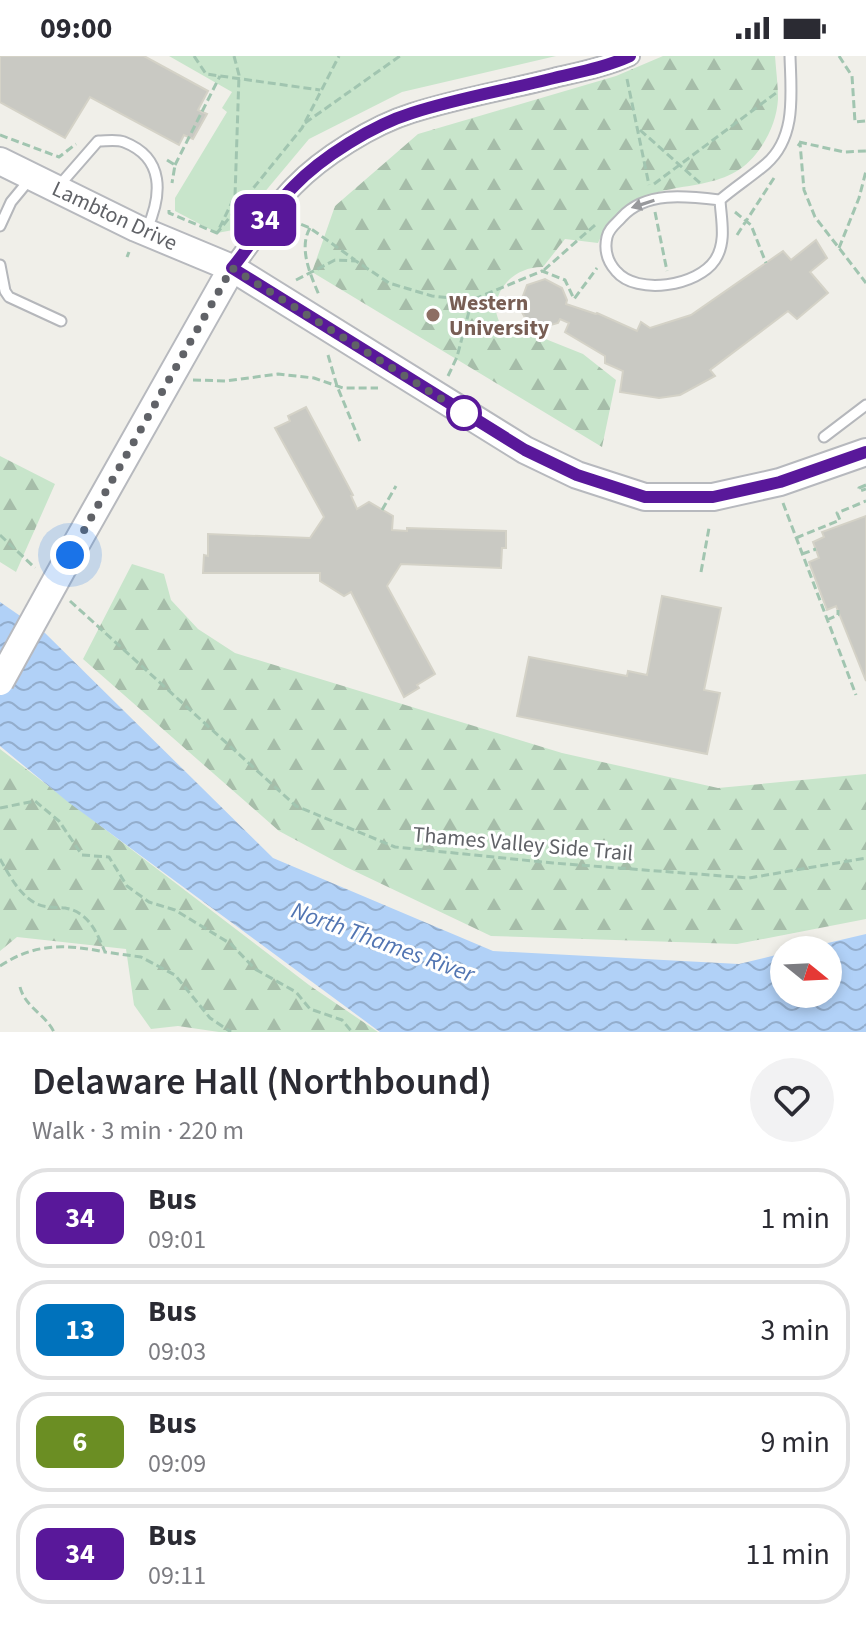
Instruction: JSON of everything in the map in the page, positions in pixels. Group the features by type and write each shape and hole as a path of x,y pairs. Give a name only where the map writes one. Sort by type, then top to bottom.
{"street":[{"path":"0,682 232,268 294,185 324,159 353,141 411,113 581,71 627,63"},
{"name":"Lambton Drive","path":"0,161 56,189 134,247 232,268 525,450 577,475 645,497 713,497 780,482 866,452"}],"lane":[{"path":"720,200 721,247 714,261 699,274 678,284 632,282 617,273 608,259 605,245 609,231 633,206 683,195 720,200 768,163 784,138 792,109 790,56"},
{"path":"56,189 98,141 122,141 150,159 157,177 156,209 134,247"},
{"path":"0,226 11,202 32,176"},
{"path":"0,265 9,297 61,321"},
{"path":"824,437 866,405"}],"path":[{"path":"194,56 206,74 320,90"},
{"path":"217,233 235,196 239,79 234,56"},
{"path":"217,233 303,124 339,56"},
{"path":"303,124 400,56"},
{"path":"839,56 852,76 855,122 866,121"},
{"path":"627,63 649,187 791,83"},
{"path":"170,192 175,165 220,76"},
{"path":"639,129 706,188"},
{"path":"0,135 59,157 78,142"},
{"path":"784,138 844,152 866,151"},
{"path":"164,158 175,165"},
{"path":"839,248 866,171"},
{"path":"652,200 669,284"},
{"path":"167,201 169,213 217,233"},
{"path":"732,210 751,225 766,263"},
{"path":"283,217 310,228 356,261"},
{"path":"310,228 305,236 308,272 319,295"},
{"path":"846,256 866,283"},
{"path":"448,376 457,357 472,300"},
{"path":"320,324 337,386 361,444"},
{"path":"169,380 226,381 278,374 314,378 337,386 378,388"},
{"path":"382,510 396,486"},
{"path":"796,538 840,520 837,513 866,501"},
{"path":"783,503 856,695"},
{"path":"701,572 709,528"},
{"path":"0,535 35,568"},
{"path":"802,554 816,549"},
{"name":"Thames Valley Side Trail","path":"70,600 296,806 395,847 749,878 866,858"},
{"path":"827,620 838,615 838,610"},
{"path":"0,808 35,801 59,821 82,855 109,857 127,886 149,902 175,910 231,944 255,969 296,992 310,1009 342,1020 352,1032"},
{"path":"0,859 20,892 37,905 67,909 86,918 96,929 105,952"},
{"path":"0,966 33,948 82,947 141,957 175,975 210,1018 231,1032"},
{"path":"15,956 16,964"},
{"path":"20,987 28,1004 46,1018 54,1032"}],"green space":[{"path":"169,56 556,56 402,92 309,139 233,230 217,233 175,211 175,198 227,112 222,108 232,92"},
{"path":"663,56 775,56 777,106 772,126 759,150 732,174 650,195 627,205 612,220 598,243 565,239 543,267 534,267 510,278 497,301 496,311 506,337 538,336 583,354 616,380 602,447 312,272 335,206 418,134 616,76"},
{"path":"0,456 55,484 16,572 0,562"},
{"path":"132,564 164,574 171,600 198,629 235,653 562,753 718,788 866,774 866,919 737,944 491,936 346,867 279,831 83,659"},
{"path":"0,749 309,985 378,1032 219,1032 178,1026 151,1029 134,1005 126,949 17,937 0,951"}],"water":[{"name":"North Thames River","path":"0,602 45,633 273,858 493,951 739,964 770,956 770,1008 842,1008 842,940 866,934 866,1032 380,1032 68,802 0,746"}],"building":[{"path":"0,56 144,56 208,91 198,110 207,114 193,139 184,135 179,145 90,97 65,138 0,102"},
{"path":"816,240 827,258 810,272 828,293 797,319 788,311 710,370 715,376 680,395 659,398 620,392 623,371 605,363 605,356 565,332 569,323 560,319 558,323 540,328 528,323 519,307 527,285 545,279 562,288 566,304 597,313 637,331 641,322 650,328 691,315 783,251 791,260"},
{"path":"306,407 353,495 357,509 369,502 393,516 392,530 506,531 501,568 401,564 387,586 435,674 404,697 351,592 344,596 320,581 320,573 203,573 204,555 208,556 208,534 310,538 324,517 275,428 290,421 288,416"},
{"path":"866,516 866,681 836,606 827,610 809,562 819,558 813,542 824,537 822,532"},
{"path":"662,596 721,608 704,690 720,693 707,754 517,716 529,657 627,676 628,671 647,675"}],"bus line":[{"name":"34","path":"630,56 411,113 353,141 324,159 294,185 232,268 525,450 577,475 645,497 713,497 780,482 866,452"}],"place":[{"name":"Western University","path":"433,315"}],"route":[{"path":"70,555 232,268 464,413"}]}
